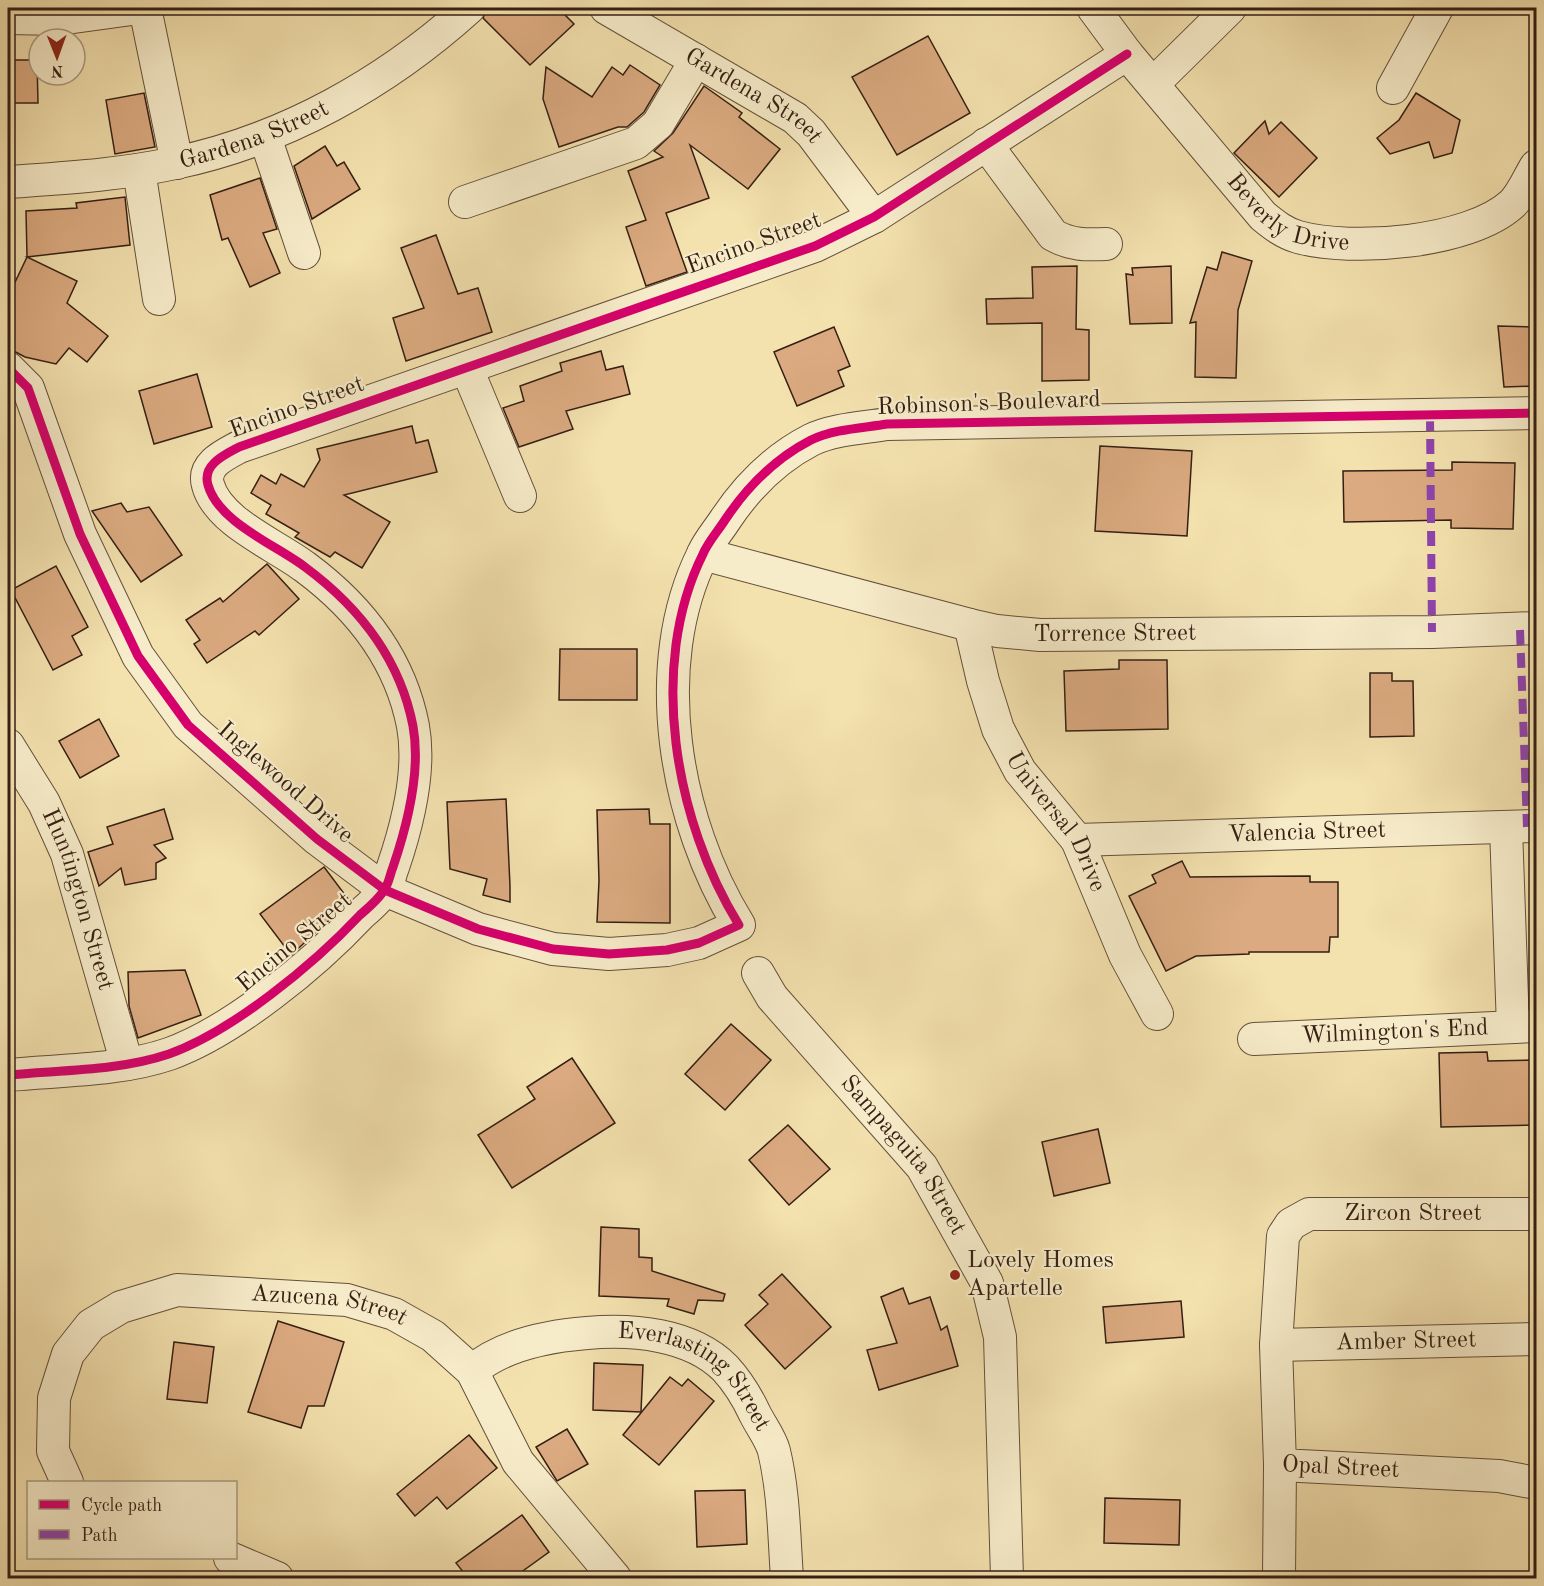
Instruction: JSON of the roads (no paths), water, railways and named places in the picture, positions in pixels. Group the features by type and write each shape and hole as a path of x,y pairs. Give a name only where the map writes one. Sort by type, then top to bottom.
{"street":[{"path":"8,18 59,19 139,8"},
{"path":"144,8 177,163"},
{"name":"Gardena Street","path":"8,182 139,170 177,163 265,137 326,109 385,74 438,36 469,8"},
{"name":"Gardena Street","path":"606,8 795,118 812,133 874,217"},
{"name":"Beverly Drive","path":"1093,8 1127,54 1263,216 1277,228 1297,237 1322,242 1356,243 1437,237 1475,227 1525,210 1536,165"},
{"path":"1153,84 1230,8"},
{"path":"1393,87 1437,8"},
{"name":"Encino Street","path":"8,1075 127,1064 168,1054 229,1023 283,983 346,930 385,890 405,834 413,778 413,728 398,677 377,638 349,602 305,567 233,520 214,499 207,475 212,464 221,456 239,447 815,246 874,217 1127,54"},
{"path":"465,202 636,143 658,124 696,60"},
{"path":"265,137 304,254"},
{"path":"986,144 1053,235 1080,245 1106,244"},
{"path":"139,170 159,299"},
{"name":"Inglewood Drive","path":"8,368 28,388 80,534 138,656 188,725 317,839 385,890 478,929 553,949 609,954 667,950 699,943 739,925"},
{"path":"467,369 520,496"},
{"name":"Robinson's Boulevard","path":"739,925 704,857 691,819 676,741 673,676 681,617 703,554 742,495 777,462 812,440 846,430 909,424 1536,413"},
{"name":"Torrence Street","path":"703,554 970,625 997,631 1040,635 1443,632 1536,628"},
{"name":"Universal Drive","path":"970,625 983,681 998,729 1020,771 1077,840 1125,955 1157,1014"},
{"name":"Huntington Street","path":"8,746 44,803 68,855 127,1064"},
{"name":"Valencia Street","path":"1077,840 1536,826"},
{"path":"1506,828 1525,1027"},
{"name":"Sampaguita Street","path":"758,973 772,997 922,1167 987,1283 1000,1336 1007,1578"},
{"name":"Wilmington's End","path":"1254,1039 1525,1027"},
{"name":"Zircon Street","path":"1291,1224 1309,1214 1536,1214"},
{"name":"Opal Street","path":"1291,1224 1283,1236 1276,1345 1280,1465 1499,1476 1536,1483"},
{"name":"Azucena Street","path":"67,1481 54,1451 54,1398 68,1354 92,1325 121,1307 177,1290 347,1299 394,1314 433,1336 472,1371 518,1462 615,1578"},
{"name":"Everlasting Street","path":"472,1371 486,1359 523,1345 570,1335 616,1330 650,1335 694,1346 725,1368 750,1405 773,1448 782,1498 787,1578"},
{"name":"Amber Street","path":"1276,1345 1536,1338"},
{"path":"1279,1578 1280,1465"},
{"path":"234,1559 277,1578"}],"place":[{"name":"Lovely Homes Apartelle","path":"955,1275"}]}
